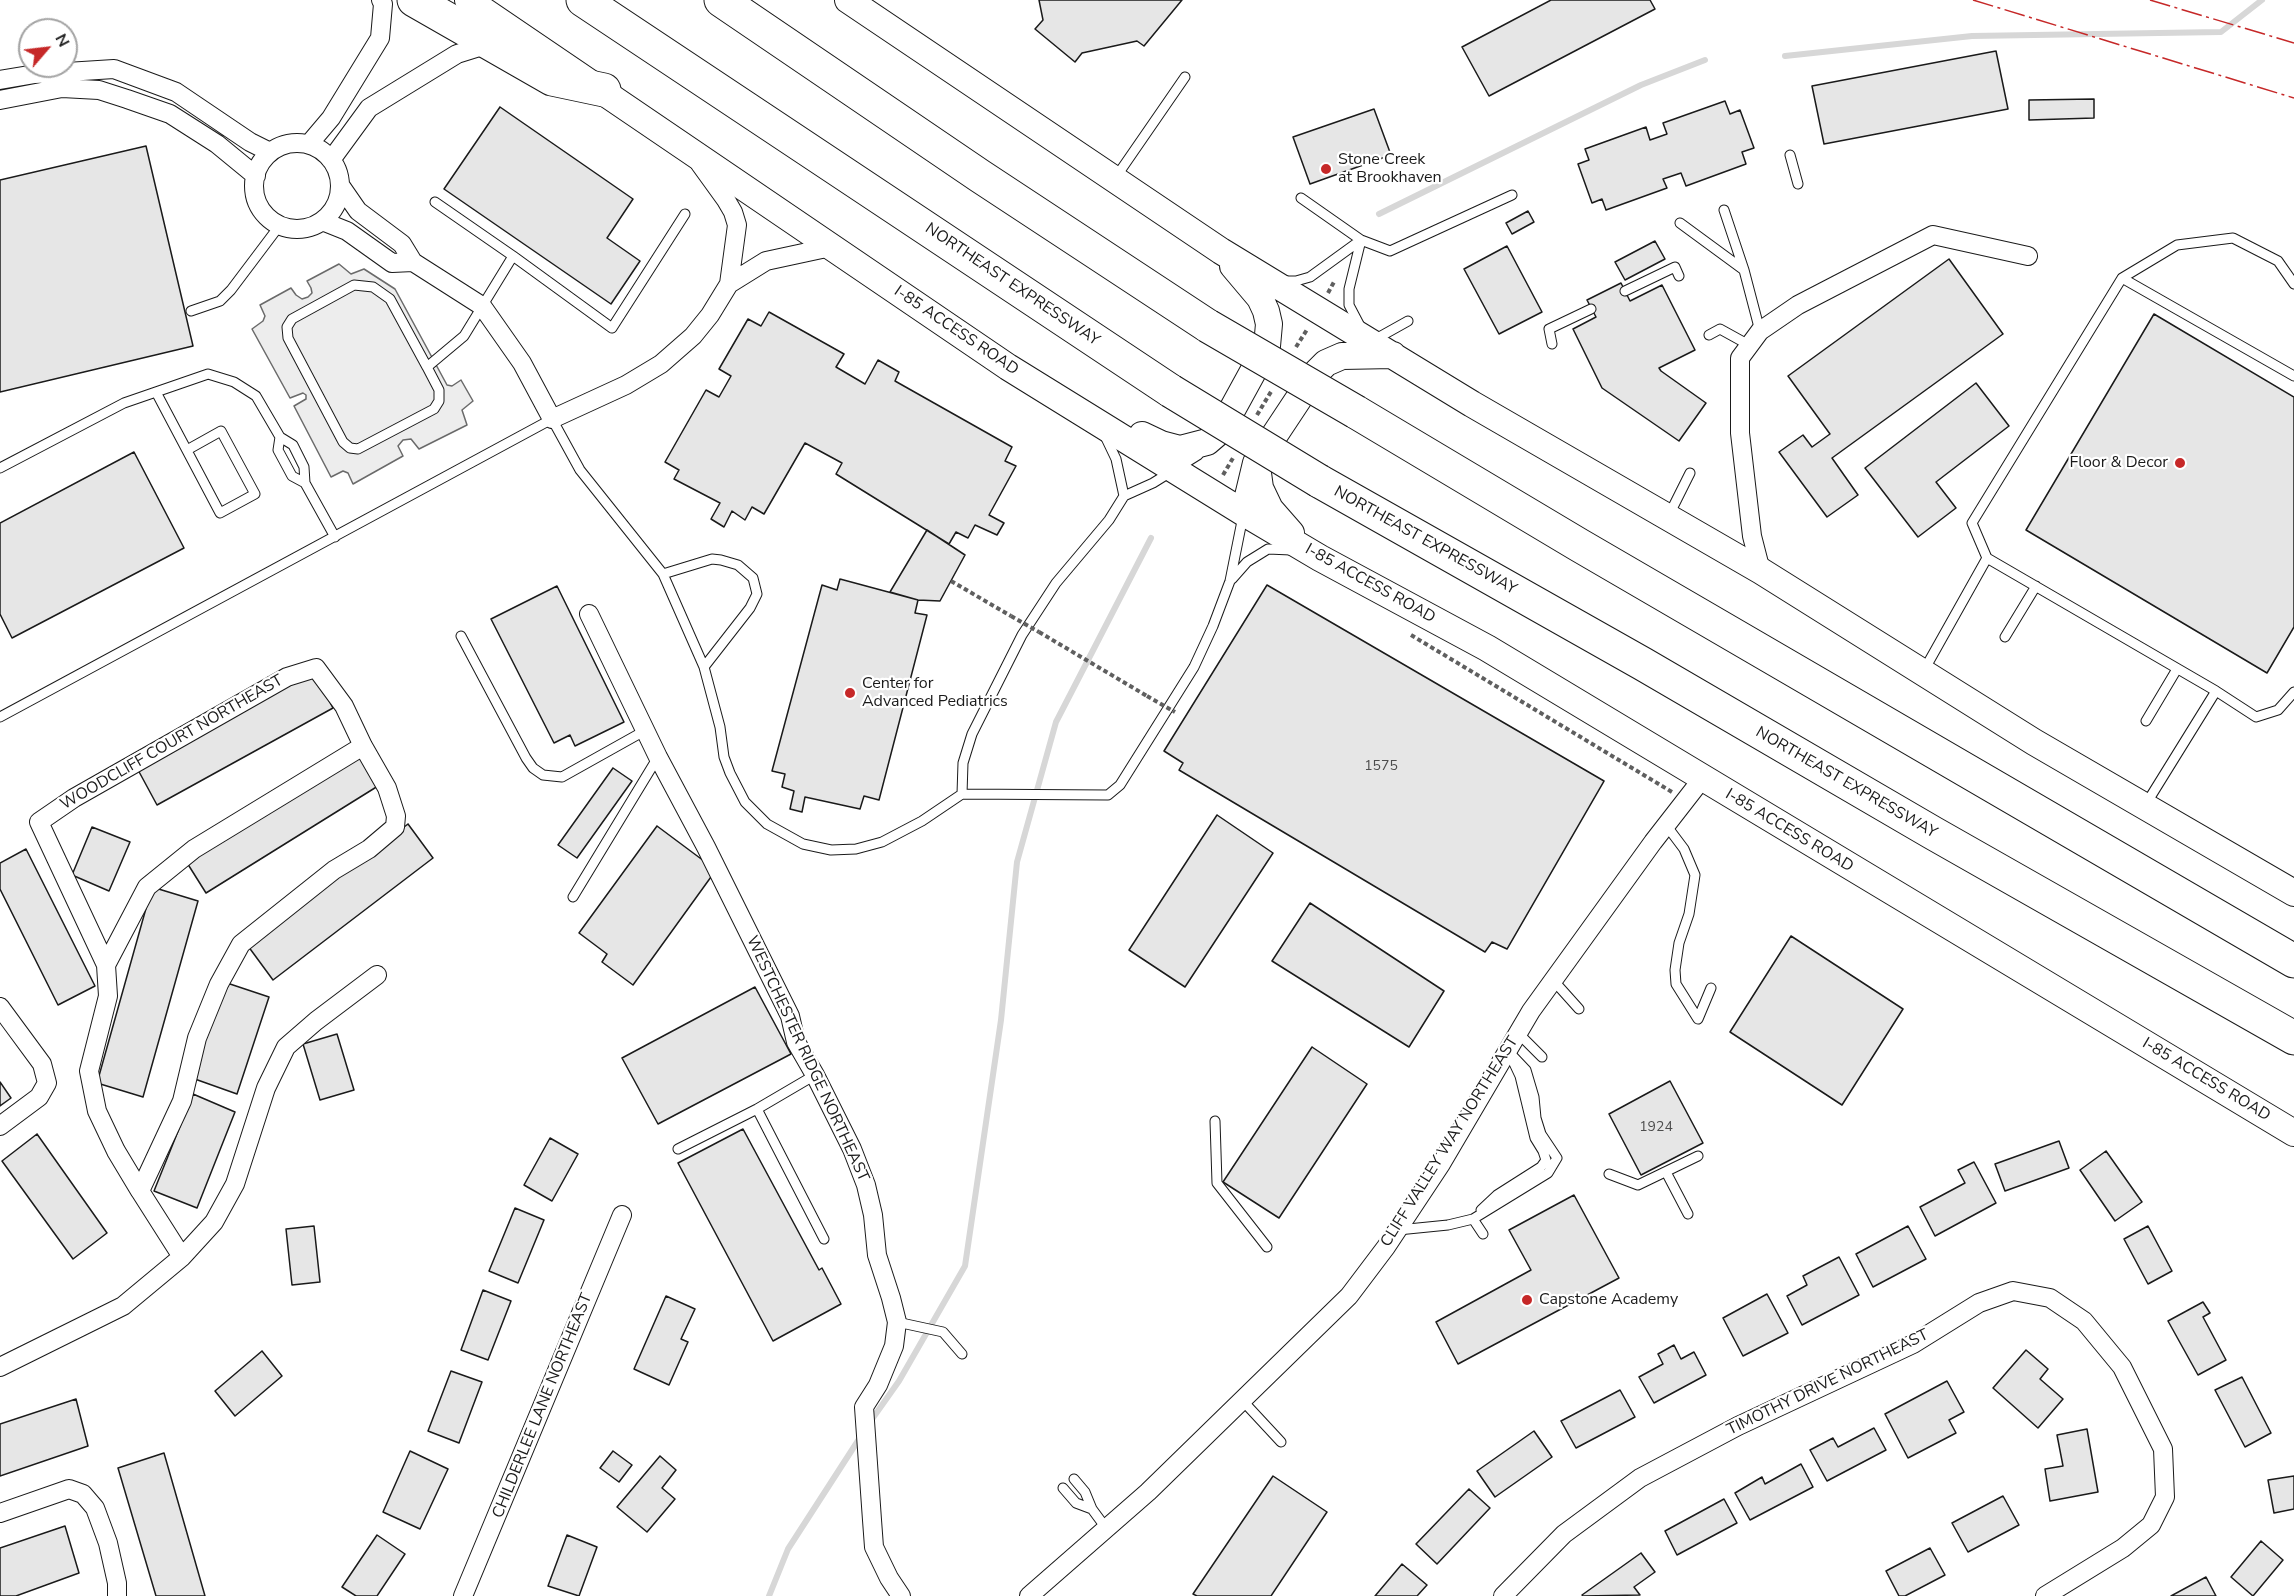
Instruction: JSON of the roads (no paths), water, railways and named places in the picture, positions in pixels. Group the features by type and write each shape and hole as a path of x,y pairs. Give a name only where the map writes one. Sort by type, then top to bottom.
{"highway":[{"path":"414,0 552,79 603,90"},
{"name":"NORTHEAST EXPRESSWAY","path":"583,0 1171,391 1319,481 1643,664 1933,833 2294,1038"},
{"path":"721,0 980,176 1208,326 2294,961"}],"main road":[{"name":"I-85 ACCESS ROAD","path":"468,0 1008,367 1244,513 1320,558 1487,648 2294,1133"},
{"path":"848,0 1221,251 1271,282 1472,404 1761,571 2034,742 2294,893"},
{"path":"1008,367 1161,444 1180,449 1207,442 1221,430 1267,346 1269,324 1260,298 1221,251"},
{"path":"1244,513 1256,463 1314,374 1326,363 1342,356 1383,348"},
{"path":"1256,463 1260,488 1270,508 1286,528 1320,558"}],"street":[{"path":"309,144 331,118 380,38 381,0"},
{"path":"331,160 369,108 457,54 489,44"},
{"path":"0,80 35,74 114,69 176,92 250,142 270,152"},
{"path":"0,100 62,88 99,90 170,114 217,144 256,176"},
{"path":"296,143 309,144 321,150 338,171 339,199 333,211 322,221 309,228 294,229 269,219 259,205 255,191 256,176 261,163 270,152 296,143"},
{"path":"340,185 358,211 402,244 413,262 482,306 522,363 552,419 626,385 661,364 693,336 710,315 729,284 736,237 733,212 690,150"},
{"path":"322,221 346,231 393,263 413,262"},
{"path":"1761,571 1752,536 1740,433 1740,358 1754,338 1798,304 1933,235 2028,256"},
{"path":"729,284 766,261 831,247"},
{"name":"WESTCHESTER RIDGE NORTHEAST","path":"589,614 658,757 706,847 790,1016 796,1042 852,1149 866,1185 873,1215 877,1255 897,1322 894,1346 878,1385 864,1407 874,1547 889,1578 901,1596"},
{"name":"WOODCLIFF COURT NORTHEAST","path":"140,1191 182,1101 197,1038 219,984 242,944 334,870 369,849 395,827 396,816 387,788 344,706 316,668 287,677 74,798 39,822 106,965 108,996 89,1071 97,1111 116,1151 140,1191 182,1257"},
{"path":"106,965 147,887 194,849 363,746"},
{"name":"CLIFF VALLEY WAY NORTHEAST","path":"1029,1596 1148,1492 1349,1296 1441,1164 1552,980 1702,779"},
{"path":"0,1367 123,1306 182,1257 213,1221 235,1184 266,1088 286,1047 376,975"},
{"path":"0,1007 42,1064 47,1083 39,1097 0,1126"},
{"name":"CHILDERLEE LANE NORTHEAST","path":"463,1596 622,1215"},
{"name":"TIMOTHY DRIVE NORTHEAST","path":"1503,1596 1564,1534 1640,1478 1738,1426 1913,1344 1979,1303 2013,1291 2050,1298 2084,1321 2122,1367 2163,1449 2165,1497 2151,1525 2123,1548 2045,1596"},
{"path":"0,1513 69,1490 83,1494 95,1508 108,1543 117,1583 117,1596"}],"lane":[{"path":"1114,179 1185,77"},
{"path":"1790,155 1798,184"},
{"path":"1301,198 1361,240 1390,251 1512,195"},
{"path":"435,202 612,328 685,214"},
{"path":"1709,335 1720,329 1754,338 1744,270 1724,210"},
{"path":"1680,223 1744,270"},
{"path":"191,311 220,300 231,291 280,225"},
{"path":"2294,284 2278,261 2233,238 2177,245 2122,278 1972,523 1987,558 2216,691 2256,717 2278,710 2294,692"},
{"path":"1271,282 1296,281 1311,277 1361,240"},
{"path":"1361,240 1349,289 1349,305 1355,319 1383,348 1408,321"},
{"path":"427,367 464,336 513,256"},
{"path":"1625,291 1675,267 1679,276"},
{"path":"2122,278 2294,376"},
{"path":"354,285 373,287 390,299 427,367 439,390 439,401 434,409 358,449 350,448 343,442 288,338 287,327 292,320 354,285"},
{"path":"1552,344 1549,329 1591,309"},
{"path":"0,468 124,403 208,374 234,382 256,396 280,437 292,445 304,467 305,483 335,537"},
{"path":"156,392 220,513 255,494 221,431 187,450"},
{"path":"0,717 552,419 580,470 663,574 704,667 720,727 724,757 737,789 756,815 779,832 817,848 848,849 882,842 922,821 962,794 1108,795 1122,781 1194,667 1230,581 1244,513"},
{"path":"1099,423 1116,459 1124,496"},
{"path":"280,437 278,450 292,476 305,483"},
{"path":"962,794 963,763 972,734 1023,635 1056,583 1109,519 1124,496 1153,483 1198,455 1207,442"},
{"path":"1668,517 1690,473"},
{"path":"1230,581 1247,562 1268,549 1288,550 1320,558"},
{"path":"1923,672 1987,558"},
{"path":"663,574 712,560 721,560 738,565 753,578 757,594 750,608 704,667"},
{"path":"2005,637 2036,586"},
{"path":"461,636 526,758 533,768 543,775 562,777 646,730"},
{"path":"2146,721 2177,669"},
{"path":"2145,806 2216,691"},
{"path":"573,897 658,757"},
{"path":"1666,825 1684,849 1695,875 1689,914 1679,943 1675,970 1676,984 1698,1019 1711,988"},
{"path":"1552,980 1579,1009"},
{"path":"1518,1033 1542,1057"},
{"path":"1397,1230 1448,1225 1473,1219 1548,1173 1557,1158 1541,1134 1526,1070 1508,1051"},
{"path":"678,1149 757,1109 815,1075"},
{"path":"757,1109 824,1239"},
{"path":"1215,1121 1217,1183 1268,1247"},
{"path":"1609,1174 1638,1185 1698,1156"},
{"path":"1666,1172 1688,1214"},
{"path":"1473,1219 1483,1234"},
{"path":"897,1322 944,1332 962,1354"},
{"path":"1242,1400 1281,1442"},
{"path":"1074,1479 1085,1492 1092,1509 1106,1528"},
{"path":"1063,1488 1076,1503 1092,1509"}],"waterway":[{"path":"1785,56 1972,36 2221,32 2262,0"},
{"path":"1379,214 1641,85 1705,60"},
{"path":"870,1422 899,1381 965,1266 1001,1020 1017,862 1056,722 1151,538"},
{"path":"769,1596 788,1549 861,1436"}],"place":[{"name":"Stone Creek at Brookhaven","path":"1326,169"},
{"name":"Floor & Decor","path":"2180,463"},
{"name":"Center for Advanced Pediatrics","path":"850,693"},
{"name":"Capstone Academy","path":"1527,1300"}]}
